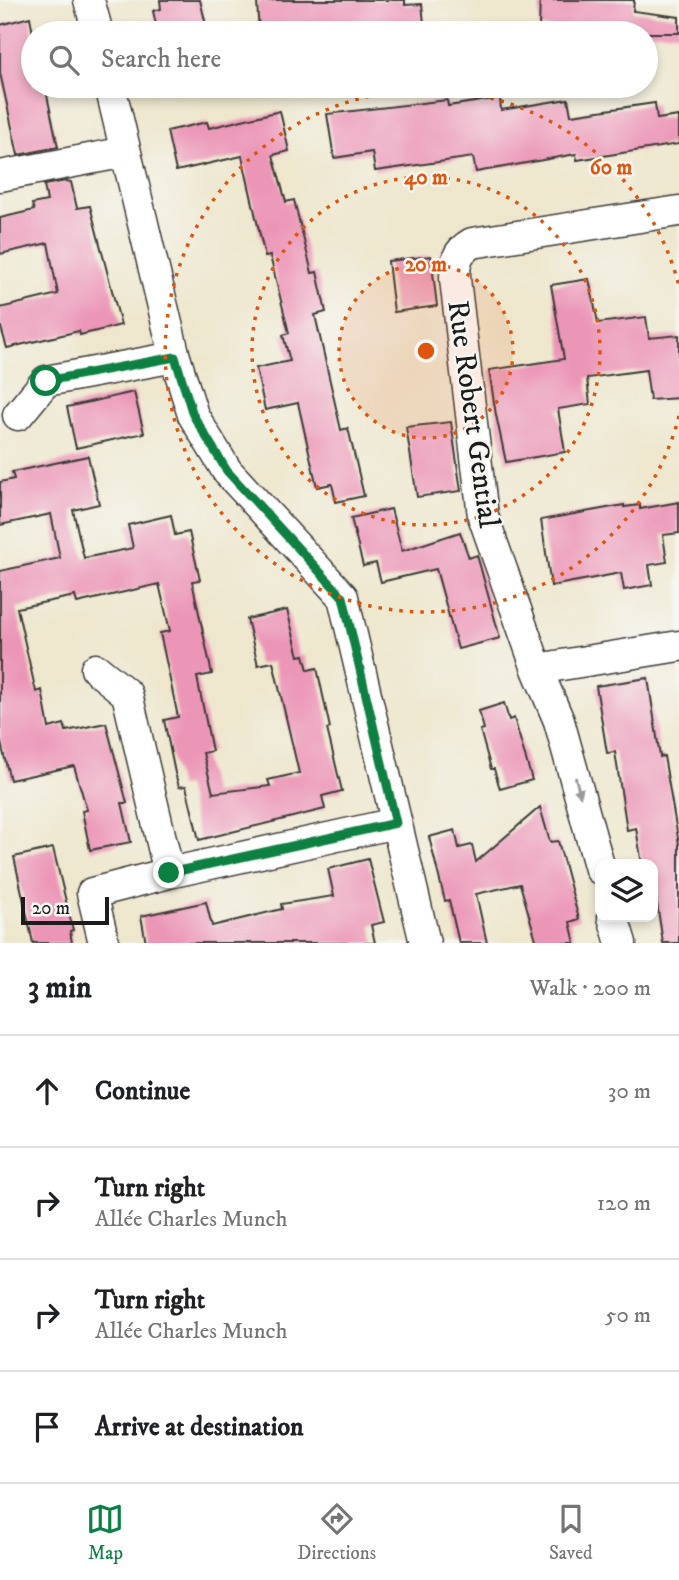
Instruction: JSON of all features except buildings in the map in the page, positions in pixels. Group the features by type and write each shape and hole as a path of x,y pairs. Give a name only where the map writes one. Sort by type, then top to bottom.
{"street":[{"path":"89,0 94,21"},
{"path":"113,98 175,357 193,415 227,471 343,597 425,943"},
{"path":"0,176 125,152"},
{"name":"Rue Robert Gential","path":"597,859 559,721 537,669 483,516 455,261 462,249 472,243 679,211"},
{"path":"18,415 46,381 175,357"},
{"path":"537,669 679,646"},
{"path":"96,670 127,694 169,873"},
{"path":"104,943 92,893 169,873 396,823"},
{"path":"615,922 621,943"}],"route":[{"path":"46,381 175,357 193,415 227,471 343,597 396,823 169,873"}]}
